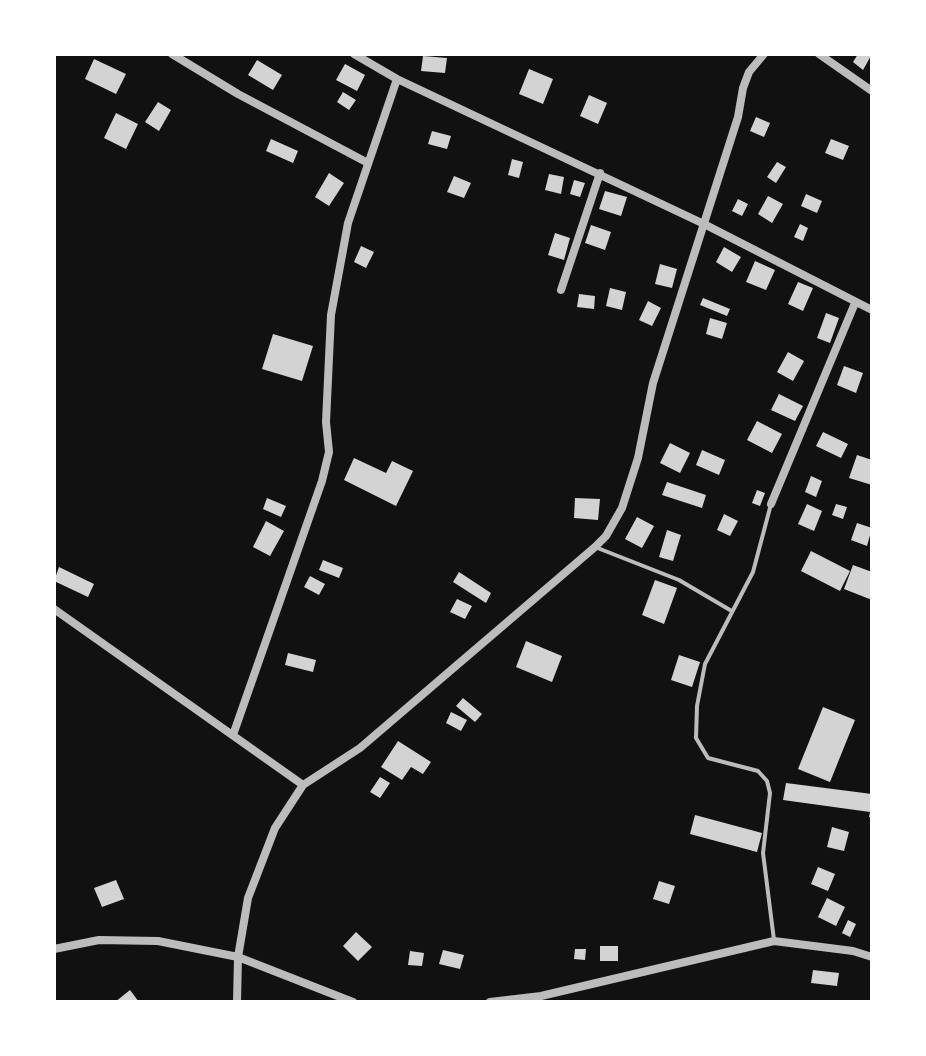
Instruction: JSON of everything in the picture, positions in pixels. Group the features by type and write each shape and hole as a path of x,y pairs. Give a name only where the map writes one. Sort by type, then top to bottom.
{"street":[{"path":"172,54 238,94 368,163"},
{"path":"354,54 397,79 600,173 872,310"},
{"path":"237,1002 238,957 248,898 275,828 303,785 360,748 595,547 606,536 622,508 638,458 653,383 738,117 749,72 764,54"},
{"path":"819,54 872,91"},
{"path":"233,735 322,481 329,452 326,422 331,315 348,223 397,79"},
{"path":"561,290 600,173"},
{"path":"771,504 855,303"},
{"path":"54,609 303,785"},
{"path":"54,949 99,940 158,941 238,957 353,1002"},
{"path":"490,1002 541,996 774,941 853,951 872,957"}],"lane":[{"path":"771,504 753,572 705,664 697,706 696,738 708,758 758,771 767,781 770,793 763,853 774,941"},
{"path":"595,547 679,580 731,611"}],"building":[{"path":"858,54 872,54 863,70 853,62"},
{"path":"423,56 447,58 445,73 421,71"},
{"path":"94,59 126,74 116,94 85,79"},
{"path":"257,60 282,75 273,90 248,75"},
{"path":"345,64 365,75 357,91 336,80"},
{"path":"529,69 553,79 543,104 519,94"},
{"path":"343,92 356,100 349,110 337,102"},
{"path":"589,95 607,103 598,124 580,116"},
{"path":"158,102 171,110 159,131 145,122"},
{"path":"116,113 138,124 126,149 104,138"},
{"path":"756,117 770,123 764,137 750,131"},
{"path":"432,131 451,136 447,149 428,144"},
{"path":"271,139 298,151 293,163 266,151"},
{"path":"831,139 849,146 843,160 825,153"},
{"path":"512,159 523,162 519,178 508,175"},
{"path":"777,162 786,167 776,183 767,177"},
{"path":"329,173 344,183 329,206 315,197"},
{"path":"549,174 564,177 561,194 545,190"},
{"path":"454,176 471,183 464,198 447,192"},
{"path":"574,180 585,183 580,197 570,194"},
{"path":"605,191 627,197 621,216 599,209"},
{"path":"806,194 822,201 817,213 801,206"},
{"path":"768,196 783,204 772,223 758,214"},
{"path":"738,199 748,204 742,216 732,211"},
{"path":"800,224 808,228 803,241 794,237"},
{"path":"591,225 611,232 605,250 585,243"},
{"path":"555,233 570,238 564,260 548,255"},
{"path":"361,246 374,252 366,268 354,262"},
{"path":"724,247 741,257 732,272 716,262"},
{"path":"755,261 775,270 766,290 746,282"},
{"path":"660,264 677,269 672,288 655,284"},
{"path":"798,282 813,288 803,311 788,304"},
{"path":"610,288 626,292 622,310 606,306"},
{"path":"579,294 595,296 594,309 577,307"},
{"path":"703,298 730,309 727,316 700,305"},
{"path":"648,301 661,308 652,326 639,320"},
{"path":"826,313 839,318 830,343 817,338"},
{"path":"710,318 727,323 722,339 706,334"},
{"path":"273,334 313,346 302,381 262,369"},
{"path":"788,352 804,361 793,381 777,372"},
{"path":"844,366 863,373 856,393 837,385"},
{"path":"779,394 803,406 795,421 771,410"},
{"path":"757,421 782,434 772,453 747,440"},
{"path":"823,432 848,444 841,458 816,446"},
{"path":"670,443 690,453 680,473 660,463"},
{"path":"702,450 725,460 719,475 696,465"},
{"path":"857,455 872,460 872,485 849,478"},
{"path":"354,458 386,473 392,461 413,471 396,506 344,480"},
{"path":"811,476 822,481 816,497 805,492"},
{"path":"667,482 706,495 702,508 662,495"},
{"path":"757,490 765,493 760,506 752,503"},
{"path":"267,498 286,506 281,517 263,509"},
{"path":"575,498 600,499 598,520 574,518"},
{"path":"807,504 822,511 814,531 798,524"},
{"path":"836,504 847,507 843,519 832,515"},
{"path":"724,514 738,521 730,536 717,530"},
{"path":"637,517 654,526 642,548 625,539"},
{"path":"266,521 284,531 270,556 253,547"},
{"path":"857,523 872,528 867,546 851,540"},
{"path":"667,530 681,535 673,561 659,557"},
{"path":"811,551 850,571 840,591 801,571"},
{"path":"323,560 343,568 339,578 319,570"},
{"path":"853,565 872,572 872,600 844,589"},
{"path":"59,567 94,584 88,597 54,581"},
{"path":"459,572 491,593 486,603 453,582"},
{"path":"310,576 325,584 319,595 304,587"},
{"path":"655,580 677,588 664,624 642,615"},
{"path":"457,599 472,606 465,619 450,612"},
{"path":"526,641 562,656 552,682 516,667"},
{"path":"288,653 316,660 313,672 285,665"},
{"path":"679,655 700,662 692,687 671,680"},
{"path":"463,698 482,714 475,722 456,706"},
{"path":"823,707 855,720 830,782 798,769"},
{"path":"451,712 467,720 461,731 446,723"},
{"path":"398,741 431,762 423,774 411,767 402,780 381,767"},
{"path":"380,777 390,783 380,798 370,792"},
{"path":"786,783 872,794 872,817 869,817 870,812 783,800"},
{"path":"695,815 762,833 757,852 690,834"},
{"path":"832,827 849,832 844,851 827,847"},
{"path":"818,867 835,874 828,891 811,884"},
{"path":"116,880 124,899 102,907 94,888"},
{"path":"659,881 675,886 669,904 653,899"},
{"path":"827,898 845,907 836,926 818,917"},
{"path":"848,920 856,924 850,937 842,933"},
{"path":"356,932 372,947 358,961 343,946"},
{"path":"600,946 618,946 618,961 600,961"},
{"path":"575,949 586,949 585,960 574,959"},
{"path":"443,950 464,955 460,969 439,964"},
{"path":"410,951 424,953 422,966 408,965"},
{"path":"813,970 839,973 837,986 811,983"},
{"path":"130,990 139,1002 115,1002"}]}
